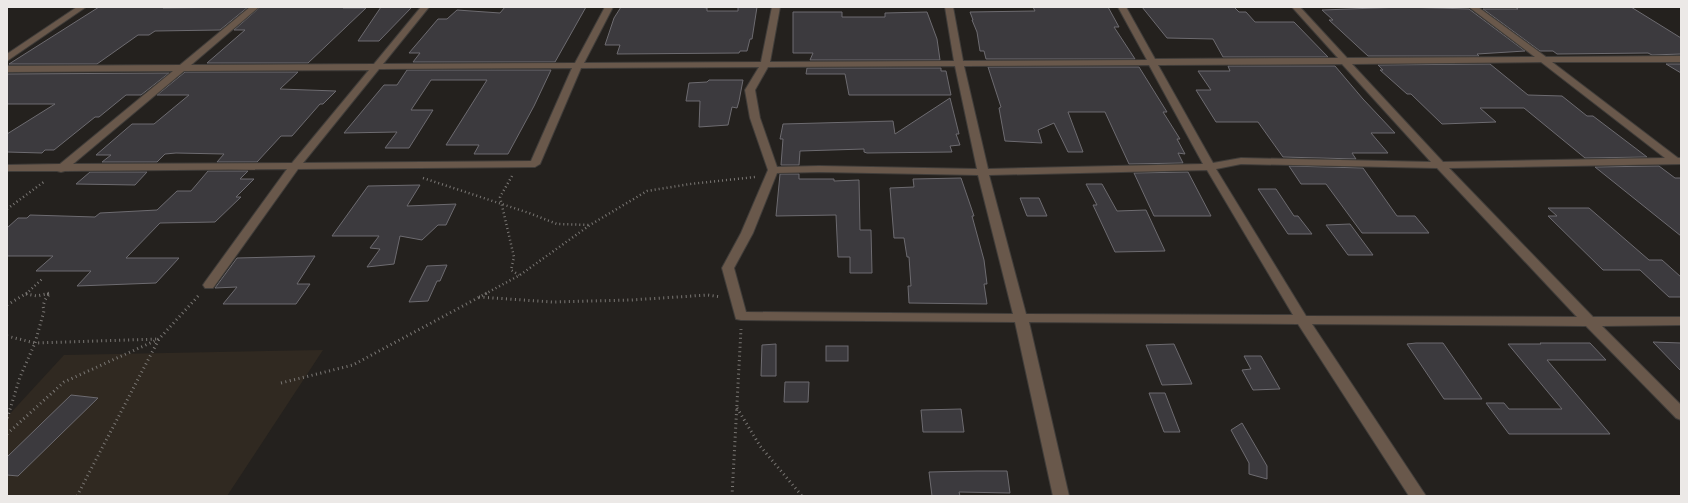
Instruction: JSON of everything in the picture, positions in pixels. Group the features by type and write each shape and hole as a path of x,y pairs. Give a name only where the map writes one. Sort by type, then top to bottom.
{"street":[{"path":"7,58 82,7"},
{"path":"61,169 255,7"},
{"path":"209,285 295,166 426,7"},
{"path":"7,168 61,169 535,164 578,65 609,7"},
{"path":"776,7 765,64 750,90 755,118 773,170 747,233 728,268 741,316 1588,322 1681,321"},
{"path":"949,7 959,63 983,172 1021,318 1061,496"},
{"path":"1122,7 1210,167 1302,320 1418,496"},
{"path":"1296,7 1344,61 1588,322 1681,414"},
{"path":"1473,7 1679,162"},
{"path":"7,69 1681,59"},
{"path":"773,170 819,169 983,172 1210,167 1241,161 1442,165 1679,162"}],"path":[{"path":"520,275 511,270 514,257 500,197 514,171 521,164"},
{"path":"7,209 61,169"},
{"path":"281,383 353,366 520,275 590,225 647,191 690,184 760,176 773,170"},
{"path":"418,176 557,224 590,225"},
{"path":"7,305 26,294 42,279"},
{"path":"77,496 159,339 209,285"},
{"path":"7,419 20,377 35,343 44,311 43,306 45,300 50,293 37,296 26,294"},
{"path":"478,297 552,302 631,300 708,295 737,300"},
{"path":"732,496 741,316"},
{"path":"7,336 35,343 159,339"},
{"path":"7,434 64,382 159,339"},
{"path":"736,408 760,446 802,496"}],"shaded area":[{"path":"323,350 227,496 7,496 7,417 64,355"}],"building":[{"path":"99,7 248,7 220,30 155,31 149,35 138,35 97,64 9,64"},
{"path":"260,7 366,8 308,63 207,63 245,30 234,30"},
{"path":"381,7 412,7 379,41 358,41"},
{"path":"505,7 586,7 555,62 413,62 420,53 409,53 438,19 447,19 457,10 500,13"},
{"path":"621,7 701,7 707,8 707,11 738,11 738,7 757,7 752,39 750,39 747,51 740,51 739,53 617,54 620,45 605,45 614,18"},
{"path":"1033,7 1108,7 1119,27 1114,27 1135,59 986,59 984,51 980,51 977,32 970,12 1035,11"},
{"path":"1142,7 1234,7 1239,12 1246,12 1255,22 1294,22 1328,57 1223,57 1213,39 1167,38"},
{"path":"1403,7 1469,9 1525,51 1477,54 1479,56 1368,56 1329,20 1333,20 1322,10"},
{"path":"1515,7 1631,7 1681,38 1681,54 1557,54 1553,51 1540,51 1483,9 1518,9"},
{"path":"793,12 842,12 842,17 885,17 885,13 927,12 937,39 940,60 810,60 813,53 793,53"},
{"path":"1490,64 1528,95 1562,96 1587,116 1593,116 1647,157 1585,158 1524,108 1480,108 1496,122 1442,124 1411,94 1407,94 1380,70 1383,70 1378,65"},
{"path":"1666,64 1681,64 1681,73"},
{"path":"1228,66 1335,66 1395,133 1371,133 1388,153 1352,153 1356,159 1283,157 1258,122 1216,122 1196,90 1211,90 1198,71 1230,71"},
{"path":"988,67 1139,67 1167,112 1163,112 1180,139 1177,139 1185,154 1178,153 1183,163 1129,164 1105,112 1068,112 1083,152 1068,152 1054,123 1038,130 1042,143 1005,141 999,108 1001,107"},
{"path":"807,68 941,68 941,71 946,71 951,95 849,95 845,74 806,74"},
{"path":"407,70 551,70 534,106 508,154 474,154 479,145 446,145 487,80 431,80 411,110 433,110 409,148 385,148 397,132 344,133 384,85 397,85"},
{"path":"185,72 298,72 280,89 336,91 323,104 320,104 292,136 281,136 257,162 217,162 224,154 176,153 165,154 157,162 102,162 111,155 96,155 132,124 154,124 189,95 157,95"},
{"path":"169,73 141,95 126,95 99,117 95,117 54,150 45,150 42,153 7,152 7,134 55,104 7,104 7,74"},
{"path":"709,80 743,80 737,108 732,107 728,125 699,127 700,101 686,101 689,83 707,82"},
{"path":"950,98 959,134 956,134 960,145 950,146 952,152 867,153 864,152 864,149 800,151 799,165 781,165 783,139 780,139 783,124 893,121 895,134"},
{"path":"1289,166 1363,168 1397,216 1415,216 1429,233 1362,233 1326,184 1301,184"},
{"path":"1659,166 1675,178 1681,178 1681,236 1595,167"},
{"path":"208,171 248,171 240,179 254,179 236,197 241,197 215,222 160,223 126,258 179,258 156,283 77,286 91,271 36,271 53,256 7,256 7,228 18,218 27,218 30,215 95,217 100,213 157,210 177,191 191,191"},
{"path":"90,172 147,172 135,185 76,184"},
{"path":"1188,172 1211,216 1154,216 1134,173"},
{"path":"780,174 799,174 799,179 834,179 834,181 859,180 860,230 871,230 872,273 850,273 850,257 838,257 836,215 776,216"},
{"path":"961,178 974,216 972,216 984,260 987,284 984,284 987,304 909,303 908,286 911,286 909,257 907,257 904,238 894,238 890,188 914,187 913,179"},
{"path":"1086,184 1102,184 1117,211 1146,210 1165,251 1115,252 1093,205 1097,205"},
{"path":"420,185 407,206 456,204 446,225 438,225 422,240 400,236 394,264 367,267 380,249 370,248 379,236 332,236 368,186"},
{"path":"1258,189 1276,189 1294,216 1298,216 1312,234 1288,234"},
{"path":"1020,198 1039,198 1047,216 1027,216"},
{"path":"1548,208 1589,208 1649,260 1662,260 1681,277 1681,297 1669,297 1640,270 1603,270 1548,216 1557,216"},
{"path":"1350,224 1373,255 1348,255 1326,225"},
{"path":"315,256 297,284 310,284 296,304 223,304 237,287 215,288 237,258"},
{"path":"447,265 440,281 437,281 428,301 409,302 427,266"},
{"path":"1653,342 1681,343 1681,371"},
{"path":"1443,343 1482,399 1444,399 1407,344"},
{"path":"1540,343 1590,343 1606,360 1547,360 1610,434 1509,434 1486,403 1504,403 1509,409 1562,409 1508,344 1541,344"},
{"path":"776,344 776,376 761,376 762,345"},
{"path":"1174,344 1192,384 1162,385 1146,345"},
{"path":"826,346 848,346 848,361 826,361"},
{"path":"1244,356 1261,356 1280,389 1253,390 1242,370 1251,369"},
{"path":"785,382 809,382 808,402 784,402"},
{"path":"1149,393 1165,393 1180,432 1164,432"},
{"path":"71,395 98,398 18,476 7,475 7,457"},
{"path":"961,409 964,432 923,432 921,410"},
{"path":"1242,423 1267,466 1267,479 1249,474 1249,463 1231,430"},
{"path":"1007,471 1010,493 959,492 960,496 932,496 929,472"}]}
